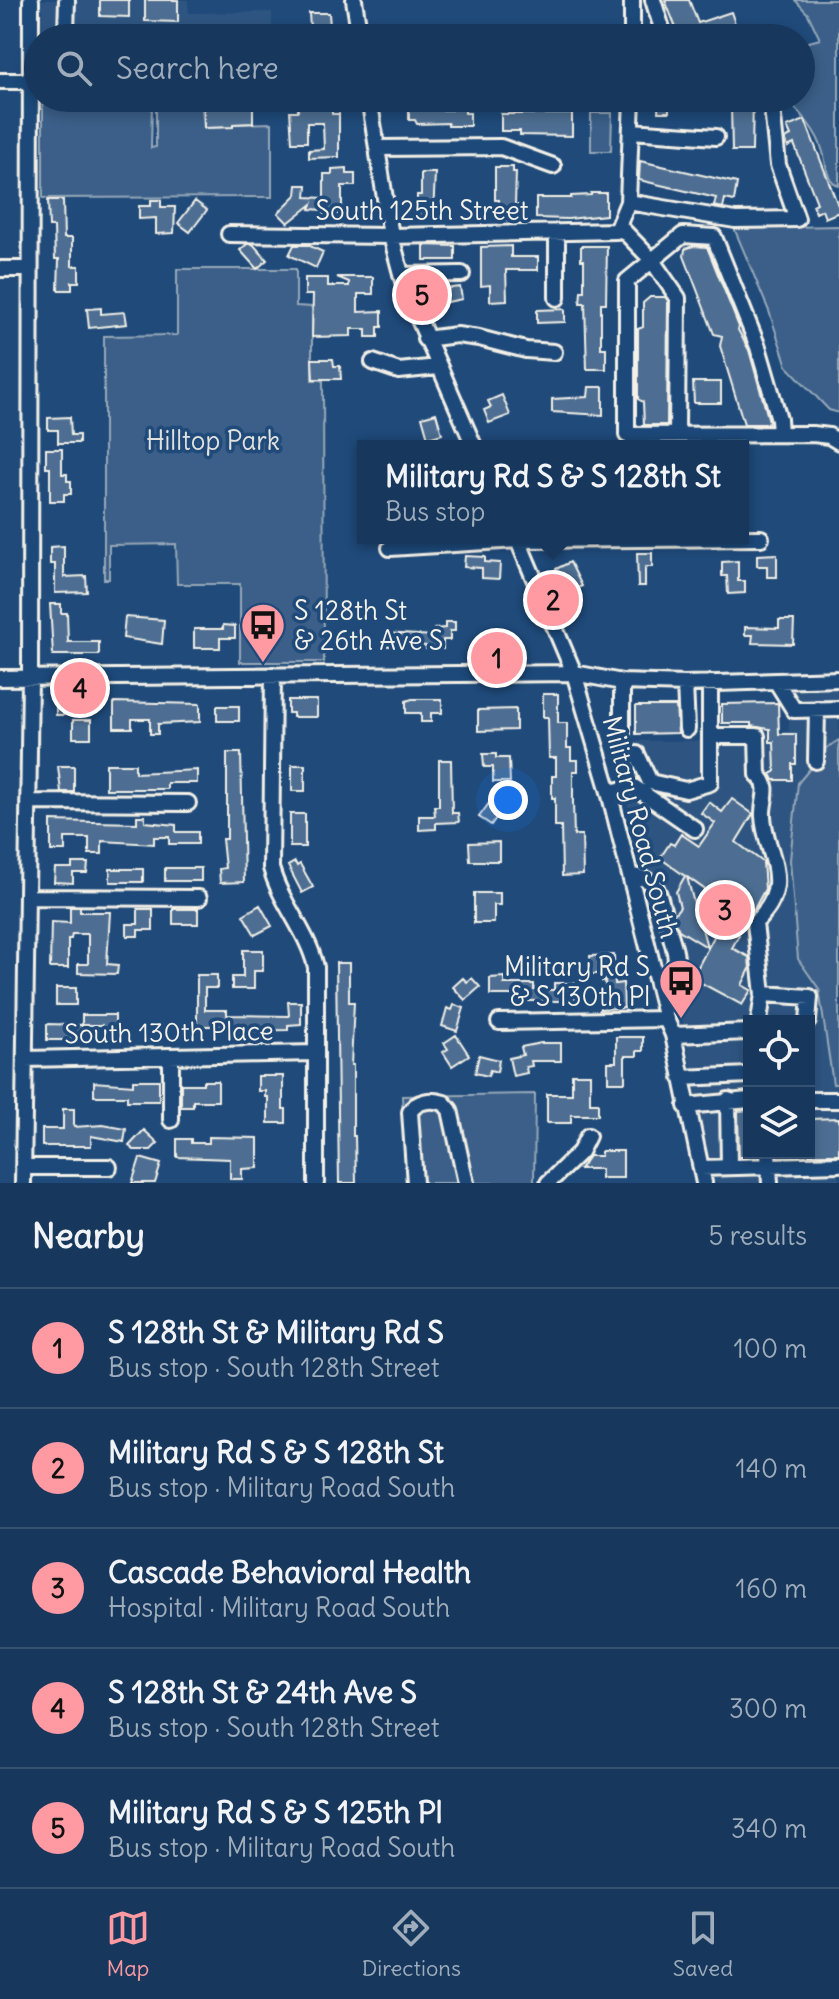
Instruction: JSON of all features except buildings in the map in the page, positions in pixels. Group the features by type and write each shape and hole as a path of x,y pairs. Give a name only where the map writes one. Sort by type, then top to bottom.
{"street":[{"path":"31,0 33,24"},
{"path":"66,24 67,0"},
{"path":"354,0 358,24"},
{"path":"632,0 632,24"},
{"path":"653,0 661,24"},
{"path":"0,81 24,81"},
{"path":"23,1183 33,112"},
{"path":"371,112 391,236 401,275 425,339 471,440"},
{"path":"632,112 628,202 617,228 651,259 678,298 677,435"},
{"path":"628,202 735,220 797,219 778,165 772,112"},
{"path":"631,131 716,137"},
{"path":"377,148 501,147 553,166"},
{"name":"South 125th Street","path":"229,234 391,236 617,228"},
{"path":"557,232 557,298"},
{"path":"780,434 779,419 753,334 714,237 683,235 627,281 627,435 780,434 829,436 839,442"},
{"path":"0,269 30,269"},
{"path":"401,275 462,274"},
{"path":"425,339 457,335 526,350 554,352"},
{"path":"373,362 399,371 438,367"},
{"path":"749,538 761,538"},
{"path":"390,548 447,544"},
{"name":"Military Road South","path":"520,544 574,673 609,792 666,1019 673,1035 703,1176"},
{"path":"0,678 574,673 622,682 685,684 839,679"},
{"path":"273,675 271,868 275,883 305,934 314,958 316,1183"},
{"path":"776,681 794,710 839,709"},
{"path":"622,682 622,734"},
{"path":"609,792 650,782 686,790 710,783 710,683"},
{"path":"685,684 687,729"},
{"path":"816,761 817,709"},
{"path":"711,736 757,736 758,775 764,779 766,790 763,815 776,871 773,902 755,923 763,994 760,1015"},
{"path":"637,754 650,782"},
{"path":"634,787 695,829"},
{"path":"28,802 188,803"},
{"path":"630,875 649,879 657,889 677,957 673,972 657,984"},
{"path":"27,897 199,898"},
{"path":"763,994 810,997 808,1015"},
{"path":"499,1022 666,1019"},
{"path":"673,1035 743,1032"},
{"name":"South 130th Place","path":"25,1059 314,1053"},
{"path":"171,1056 171,1120"},
{"path":"681,1078 743,1075"},
{"path":"728,1100 729,1167"},
{"path":"686,1106 743,1100"},
{"path":"815,1100 839,1100"},
{"path":"415,1183 410,1112 416,1105 430,1101 444,1103 450,1110 466,1183"},
{"path":"548,1183 575,1158 585,1146 588,1136"},
{"path":"769,1159 770,1183"},
{"path":"703,1176 769,1159 839,1164"},
{"path":"23,1167 109,1167"}],"shaded area":[{"path":"42,0 188,0 189,13 272,12 272,24 42,24"},
{"path":"839,687 839,740 828,747 798,959 819,989 833,1084 839,1084 839,1183 713,1183 677,992 611,741 691,741 789,731 790,688"}],"green space":[{"path":"795,0 839,0 839,186 829,176 820,144 798,112 815,112 815,40 820,39 808,14"},
{"path":"43,112 152,112 151,148 156,147 156,112 202,112 204,128 272,123 272,197 43,198"},
{"path":"591,113 612,113 611,151 591,151"},
{"path":"839,226 839,413 829,410 787,366 769,311 734,228"},
{"name":"Hilltop Park","path":"177,269 296,269 296,306 312,307 312,380 323,380 324,662 240,662 240,584 177,584 176,544 109,545 109,579 104,579 104,336 177,335"},
{"path":"839,740 839,1084 833,1084 819,989 798,959 790,860 798,783 828,747"},
{"path":"535,1094 534,1183 406,1183 402,1096"}],"place":[{"name":"Military Rd S & S 125th Pl","path":"422,295"},
{"name":"Military Rd S & S 128th St","path":"553,600"},
{"name":"S 128th St & Military Rd S","path":"497,658"},
{"name":"S 128th St & 26th Ave S","path":"263,664"},
{"name":"S 128th St & 24th Ave S","path":"80,688"},
{"name":"Cascade Behavioral Health","path":"725,910"},
{"name":"Military Rd S & S 130th Pl","path":"681,1020"}]}
